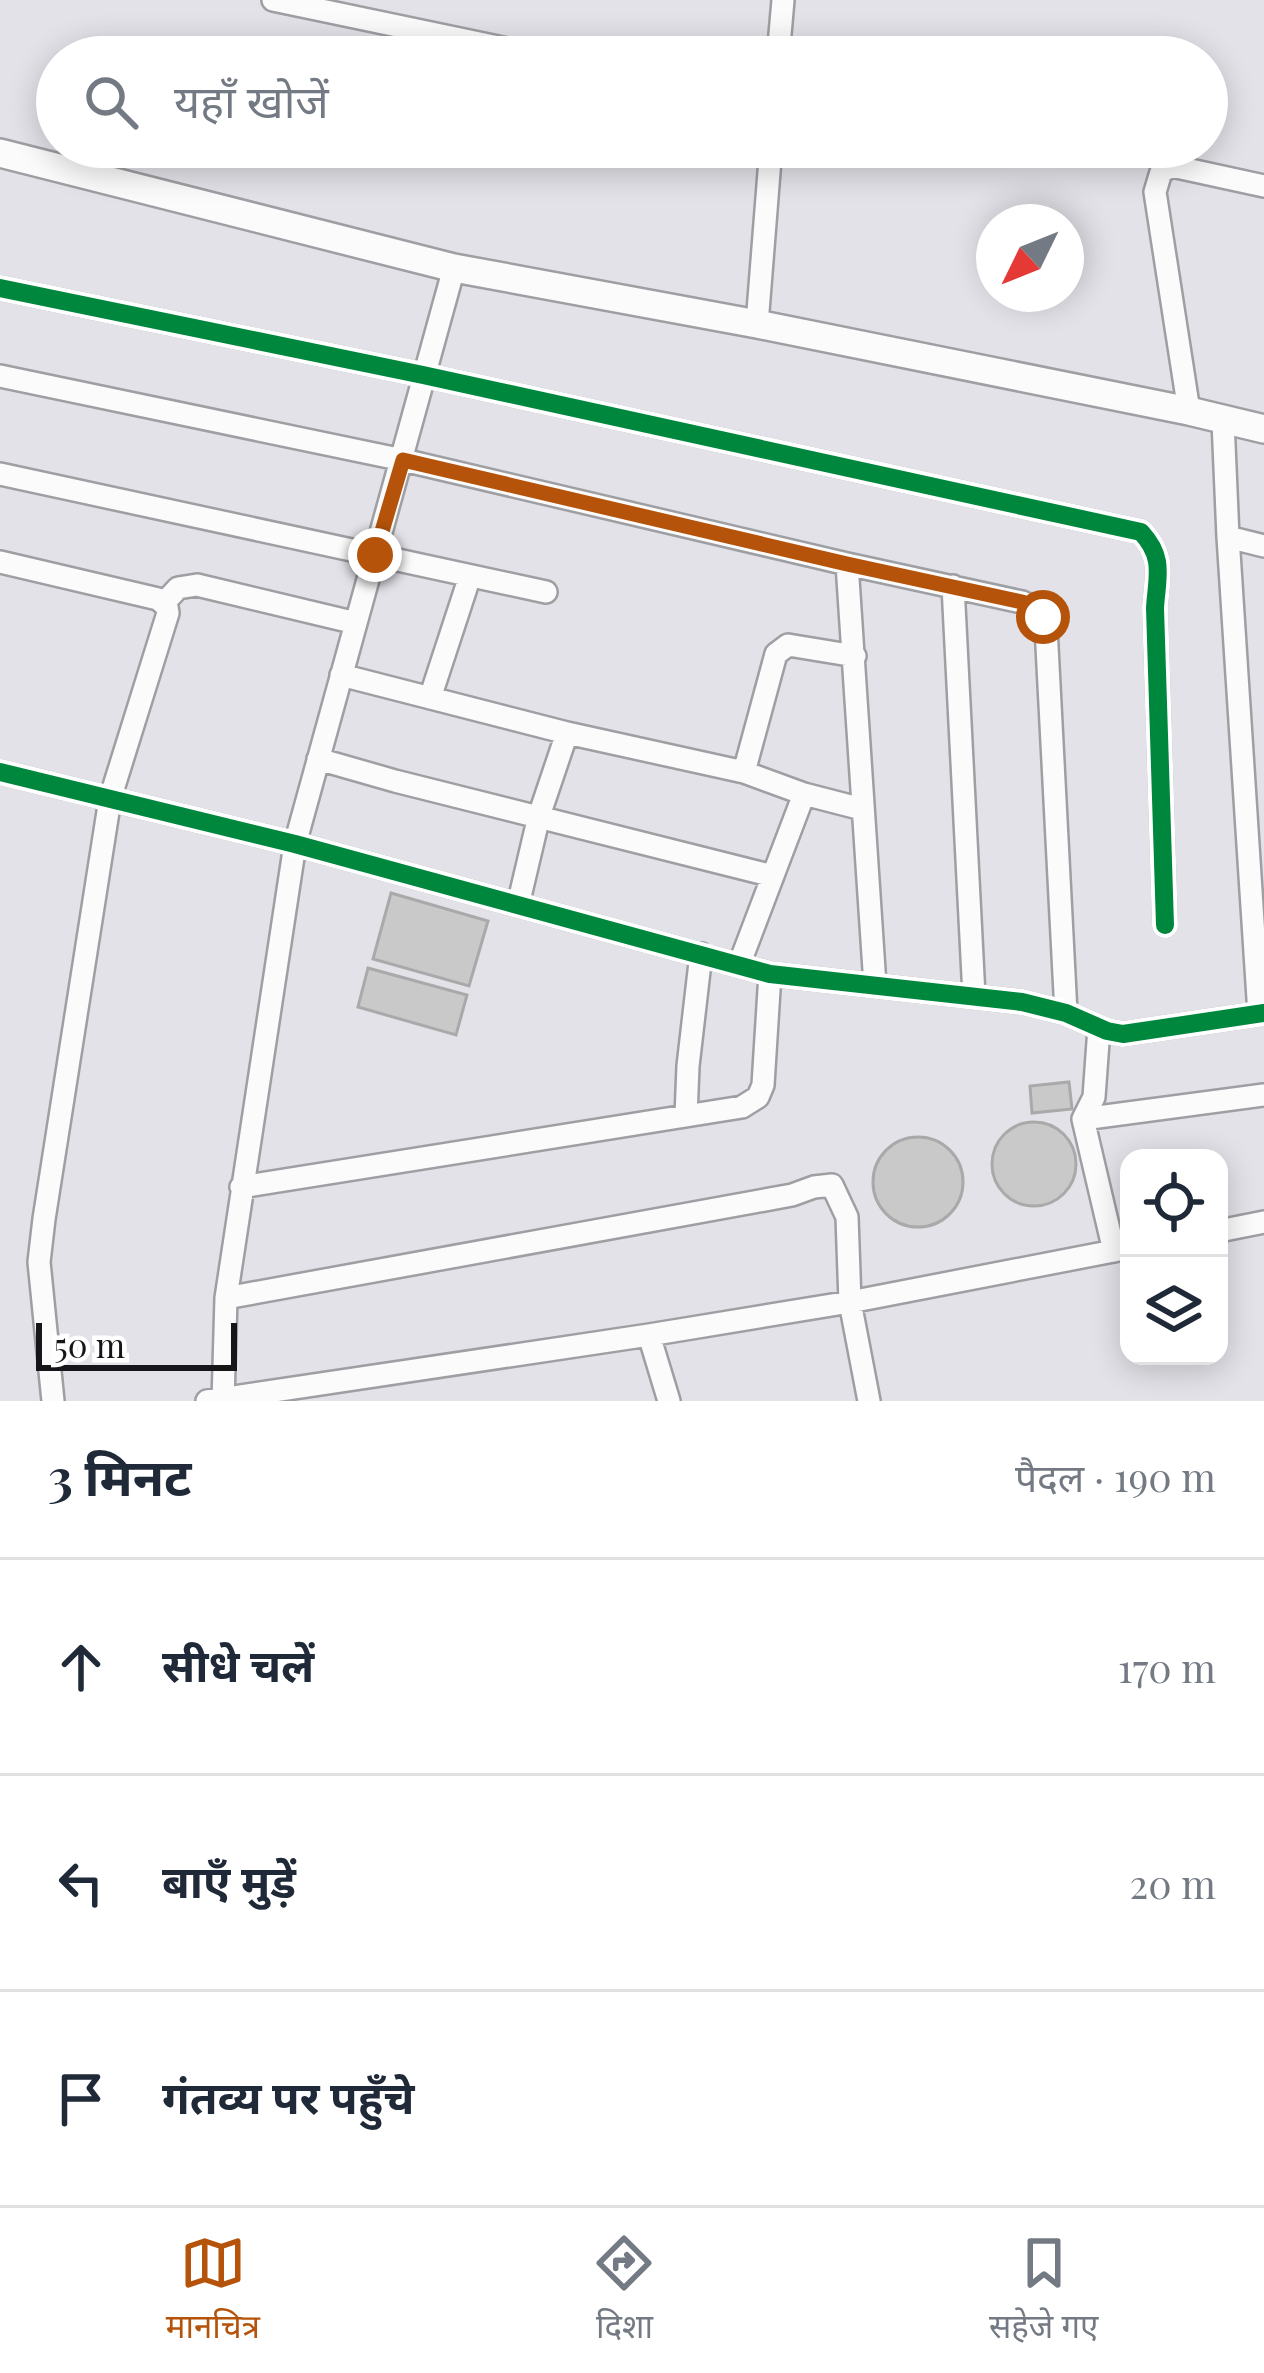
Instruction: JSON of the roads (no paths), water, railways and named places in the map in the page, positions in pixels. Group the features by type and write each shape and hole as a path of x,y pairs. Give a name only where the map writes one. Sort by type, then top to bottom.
{"street":[{"path":"273,0 445,36"},
{"path":"780,36 783,0"},
{"path":"0,153 36,162"},
{"path":"59,168 454,268 757,324 1264,429"},
{"path":"757,324 769,168"},
{"path":"1168,168 1161,172 1155,192 1189,411"},
{"path":"1181,168 1264,186"},
{"path":"454,268 295,844 241,1187 217,1400 850,1302 1120,1250"},
{"path":"0,288 1141,532 1158,558 1155,608 1165,925"},
{"path":"0,376 403,460 1036,608 1046,627 1066,1013"},
{"path":"0,772 295,844 770,974 1022,1002 1124,1034 1262,1014 1222,421"},
{"path":"0,474 546,592"},
{"path":"1228,537 1264,546"},
{"path":"0,562 158,599 168,613 110,799 39,1262 53,1401"},
{"path":"847,564 874,986"},
{"path":"430,698 470,576"},
{"path":"164,603 178,588 196,584 356,623"},
{"path":"953,586 974,996"},
{"path":"744,772 776,654 788,646 855,656"},
{"path":"341,675 744,772 862,809"},
{"path":"518,905 538,816 567,733"},
{"path":"318,759 773,876"},
{"path":"739,965 804,794"},
{"path":"686,1116 701,955"},
{"path":"241,1187 742,1107 758,1097 764,1085 770,974"},
{"path":"1099,1028 1094,1097 1083,1119 1120,1243"},
{"path":"1083,1119 1264,1095"},
{"path":"226,1298 832,1185 848,1217 850,1302 869,1401"},
{"path":"1228,1229 1264,1222"},
{"path":"650,1335 668,1401"}]}
